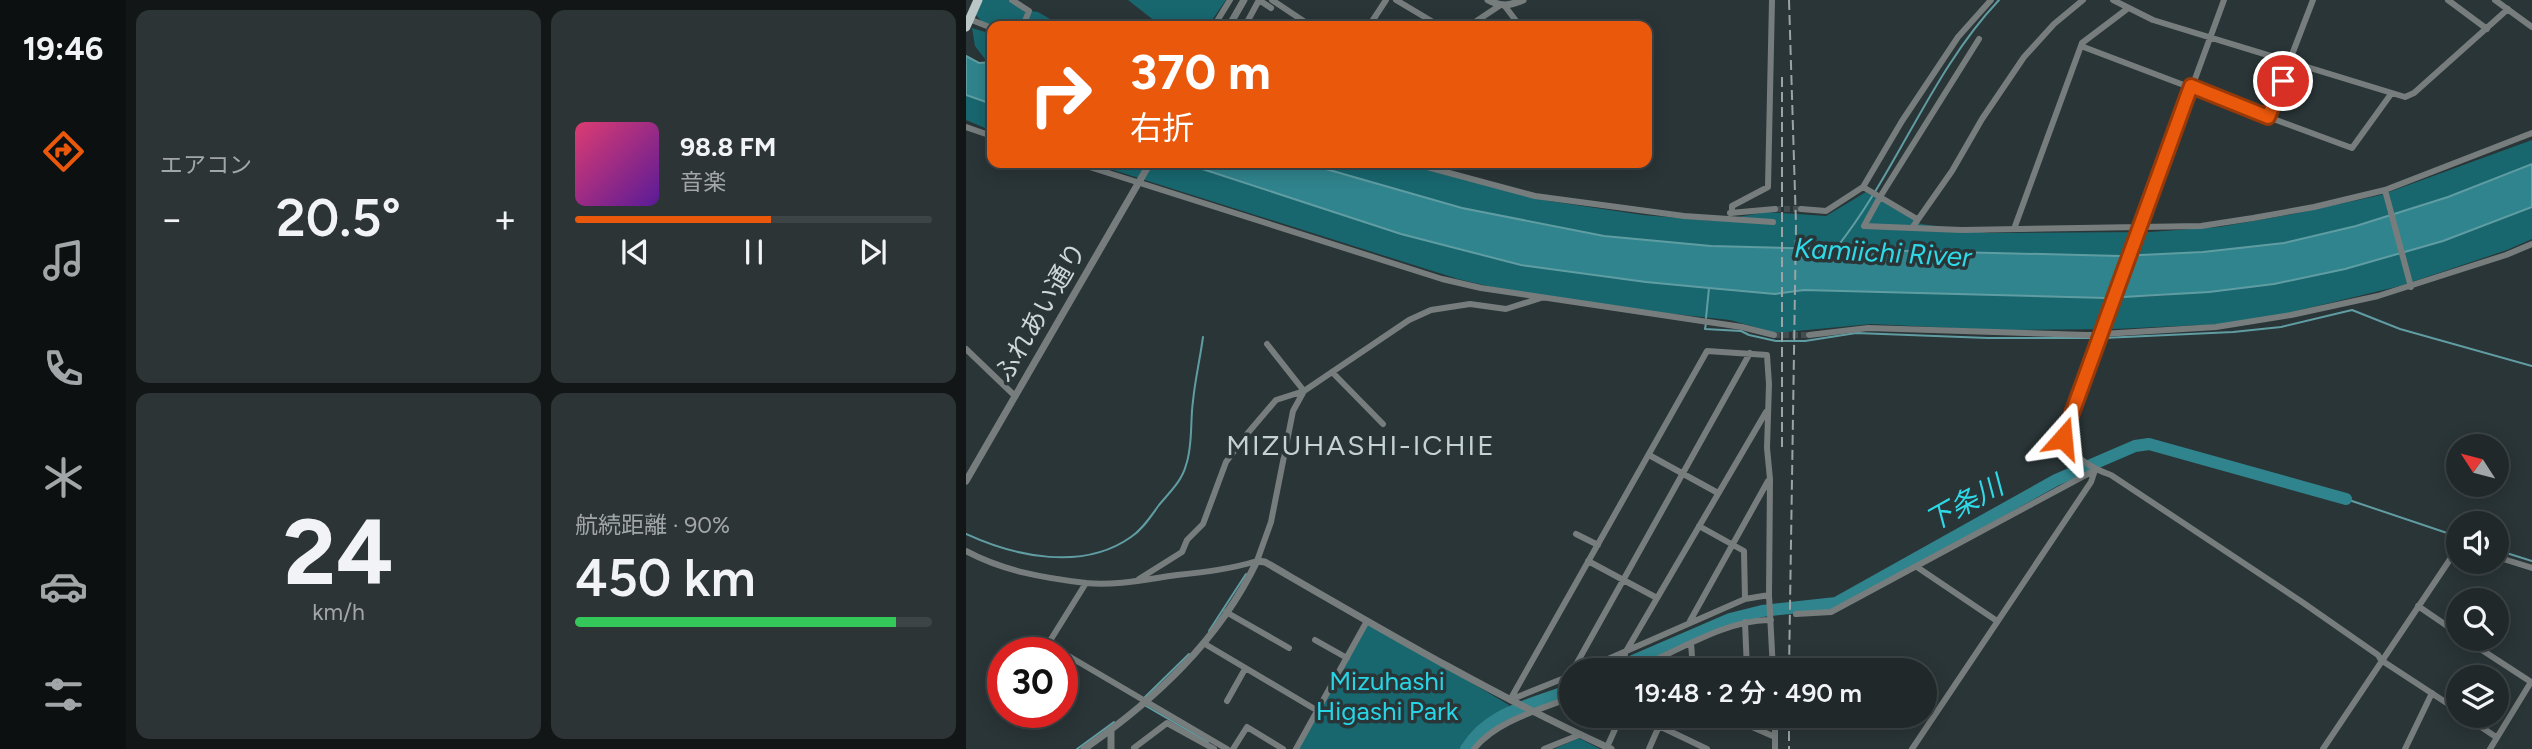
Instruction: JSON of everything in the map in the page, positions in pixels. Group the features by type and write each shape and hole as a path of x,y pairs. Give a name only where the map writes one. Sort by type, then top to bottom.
{"main road":[{"path":"968,23 978,0"}],"street":[{"path":"1012,0 1030,11 1025,21"},
{"path":"1217,21 1230,0"},
{"path":"1232,21 1244,0"},
{"path":"1248,21 1259,0 1271,8"},
{"path":"1272,0 1304,21"},
{"path":"1372,21 1386,0"},
{"path":"1396,0 1431,21"},
{"path":"1488,0 1502,6 1516,21"},
{"path":"1477,21 1502,6 1523,0"},
{"path":"1732,213 1732,206 1768,187 1772,0"},
{"path":"1801,209 1826,211 1863,187 1902,121 1958,37 1991,0"},
{"path":"1912,228 1952,172 1982,119 2024,57 2054,24 2083,0"},
{"path":"2113,0 2153,20 2405,97 2414,93 2508,9"},
{"path":"2224,0 2063,438 2066,445 2095,470 2111,475 2302,601 2378,655 2381,660 2446,702"},
{"path":"2268,117 2313,0"},
{"path":"2448,0 2487,29"},
{"path":"2495,0 2532,27"},
{"path":"2014,229 2081,46 2127,9"},
{"path":"968,23 987,27"},
{"path":"1979,39 1864,226 2139,230 2202,226 2314,207 2385,190 2532,133"},
{"path":"2081,46 2352,148 2391,94"},
{"path":"966,127 987,134"},
{"path":"1096,168 1140,180 1442,279 1541,298 1742,327 1774,335"},
{"name":"ふれあい通り","path":"966,481 1147,168"},
{"path":"1431,168 1535,196 1633,210 1773,222"},
{"path":"1863,187 1917,219"},
{"path":"2385,190 2411,286"},
{"path":"1715,218 1732,213 1775,209"},
{"path":"1809,335 1868,328 1999,334 2100,334 2216,327 2291,316 2378,296 2532,244"},
{"path":"1138,580 1182,552 1187,540 1203,524 1226,462 1276,400 1304,391 1409,320 1431,310 1469,304 1506,309 1541,298"},
{"path":"1267,344 1304,391"},
{"path":"966,349 1015,396"},
{"path":"1513,702 1588,561 1707,351 1767,355 1769,597 1773,658"},
{"path":"1579,658 1750,353"},
{"path":"1332,372 1383,424"},
{"path":"1084,749 1146,703 1205,644 1257,561 1273,512 1293,411 1304,391"},
{"path":"1625,658 1657,598 1768,411"},
{"path":"1649,455 1718,493"},
{"path":"1797,614 1831,612 2095,470"},
{"path":"1912,749 2091,482 2095,470"},
{"path":"1689,623 1769,479"},
{"path":"1699,526 1744,551 1745,599"},
{"path":"1576,534 1598,545"},
{"path":"966,551 984,561 1018,572 1086,583 1138,580 1233,568 1257,561 1265,562 1513,702 1579,735 1608,748 1616,728"},
{"path":"1588,561 1657,598"},
{"path":"2509,561 2532,568"},
{"path":"2323,749 2446,564"},
{"path":"1917,567 1997,621"},
{"path":"1086,583 1048,644 1227,749"},
{"path":"1617,658 1745,599 1769,597"},
{"path":"2417,606 2446,625"},
{"path":"1226,611 1289,648"},
{"path":"1663,657 1690,643 1745,622 1771,617"},
{"path":"1296,749 1367,621"},
{"path":"1745,622 1746,658"},
{"path":"1315,640 1347,658"},
{"path":"1690,643 1692,658"},
{"path":"1205,644 1318,711"},
{"path":"2483,651 2531,682 2490,749"},
{"path":"1227,701 1245,670"},
{"path":"1513,702 1559,679"},
{"path":"2405,749 2432,693"},
{"path":"1474,749 1483,737 1532,711 1559,702"},
{"path":"1135,749 1167,723 1214,749"},
{"path":"1233,749 1247,727 1283,749"},
{"path":"1649,749 1657,728"},
{"path":"1662,728 1707,749"},
{"path":"1754,728 1774,737"},
{"path":"1774,728 1774,749"},
{"path":"2483,728 2496,737"},
{"path":"1111,731 1111,749"},
{"path":"1544,749 1579,735"}],"green space":[{"path":"982,0 1008,0 1053,21 987,21 987,24 975,14"},
{"path":"1128,0 1226,0 1211,21 1155,21"},
{"path":"972,28 987,32 987,62 975,46"},
{"path":"966,95 987,102 987,129 966,120"},
{"path":"2532,140 2532,164 2448,197 2356,226 2284,243 2203,252 2120,256 1711,246 1604,236 1462,208 1322,168 1419,168 1549,201 1643,215 1714,221 1767,212 1826,216 1866,192 1921,224 1988,233 2150,232 2219,227 2381,195"},
{"path":"1107,168 1200,168 1348,217 1677,285 1775,294 1804,290 2106,298 2160,296 2272,285 2345,269 2441,242 2532,206 2532,239 2507,250 2400,286 2284,314 2224,324 2114,329 1996,330 1871,324 1776,333 1730,320 1618,308 1458,279"},
{"name":"Mizuhashi Higashi Park","path":"1367,621 1509,705 1505,715 1484,726 1466,749 1297,749"},
{"path":"1579,738 1600,749 1554,749"}],"water":[{"path":"966,56 979,63 987,62 987,102 966,95"},
{"name":"Kamiichi River","path":"2532,164 2532,207 2443,241 2345,269 2274,284 2209,292 2106,298 1804,290 1775,294 1646,282 1521,265 1401,234 1199,168 1322,168 1462,208 1604,236 1711,246 2120,256 2203,252 2284,243 2356,226 2448,197"}],"waterway":[{"name":"Kamiichi River","path":"1837,247 1859,217 1954,58 1999,0"},
{"path":"1706,318 1709,288"},
{"path":"2103,338 2281,327 2352,310 2400,329 2532,366"},
{"path":"1706,323 1705,329 1741,331 1776,341 1805,341 1856,333 1988,338 2097,338"},
{"path":"966,534 1006,549 1049,557 1092,554 1112,548 1135,534 1147,522 1184,471 1190,450 1192,409 1203,337"},
{"name":"下条川","path":"1640,658 1730,619 1762,611 1836,603 2056,480 2135,446 2149,444 2346,499"},
{"path":"2346,499 2446,533"},
{"path":"2509,554 2532,561"},
{"path":"1209,631 1246,574"},
{"path":"1143,699 1189,654"},
{"name":"下条川","path":"1466,749 1476,736 1499,718 1559,694"},
{"path":"1146,706 1208,742"},
{"path":"1077,749 1114,722"}],"tunnel":[{"path":"1775,209 1801,209"},
{"path":"1774,335 1809,335"}],"railway":[{"path":"1789,0 1796,225 1789,658"},
{"path":"1782,77 1782,448"},
{"path":"1789,728 1789,749"}],"district":[{"name":"MIZUHASHI-ICHIE","path":"1361,445"}],"route":[{"path":"2063,438 2191,86 2268,117 2283,81"}]}
